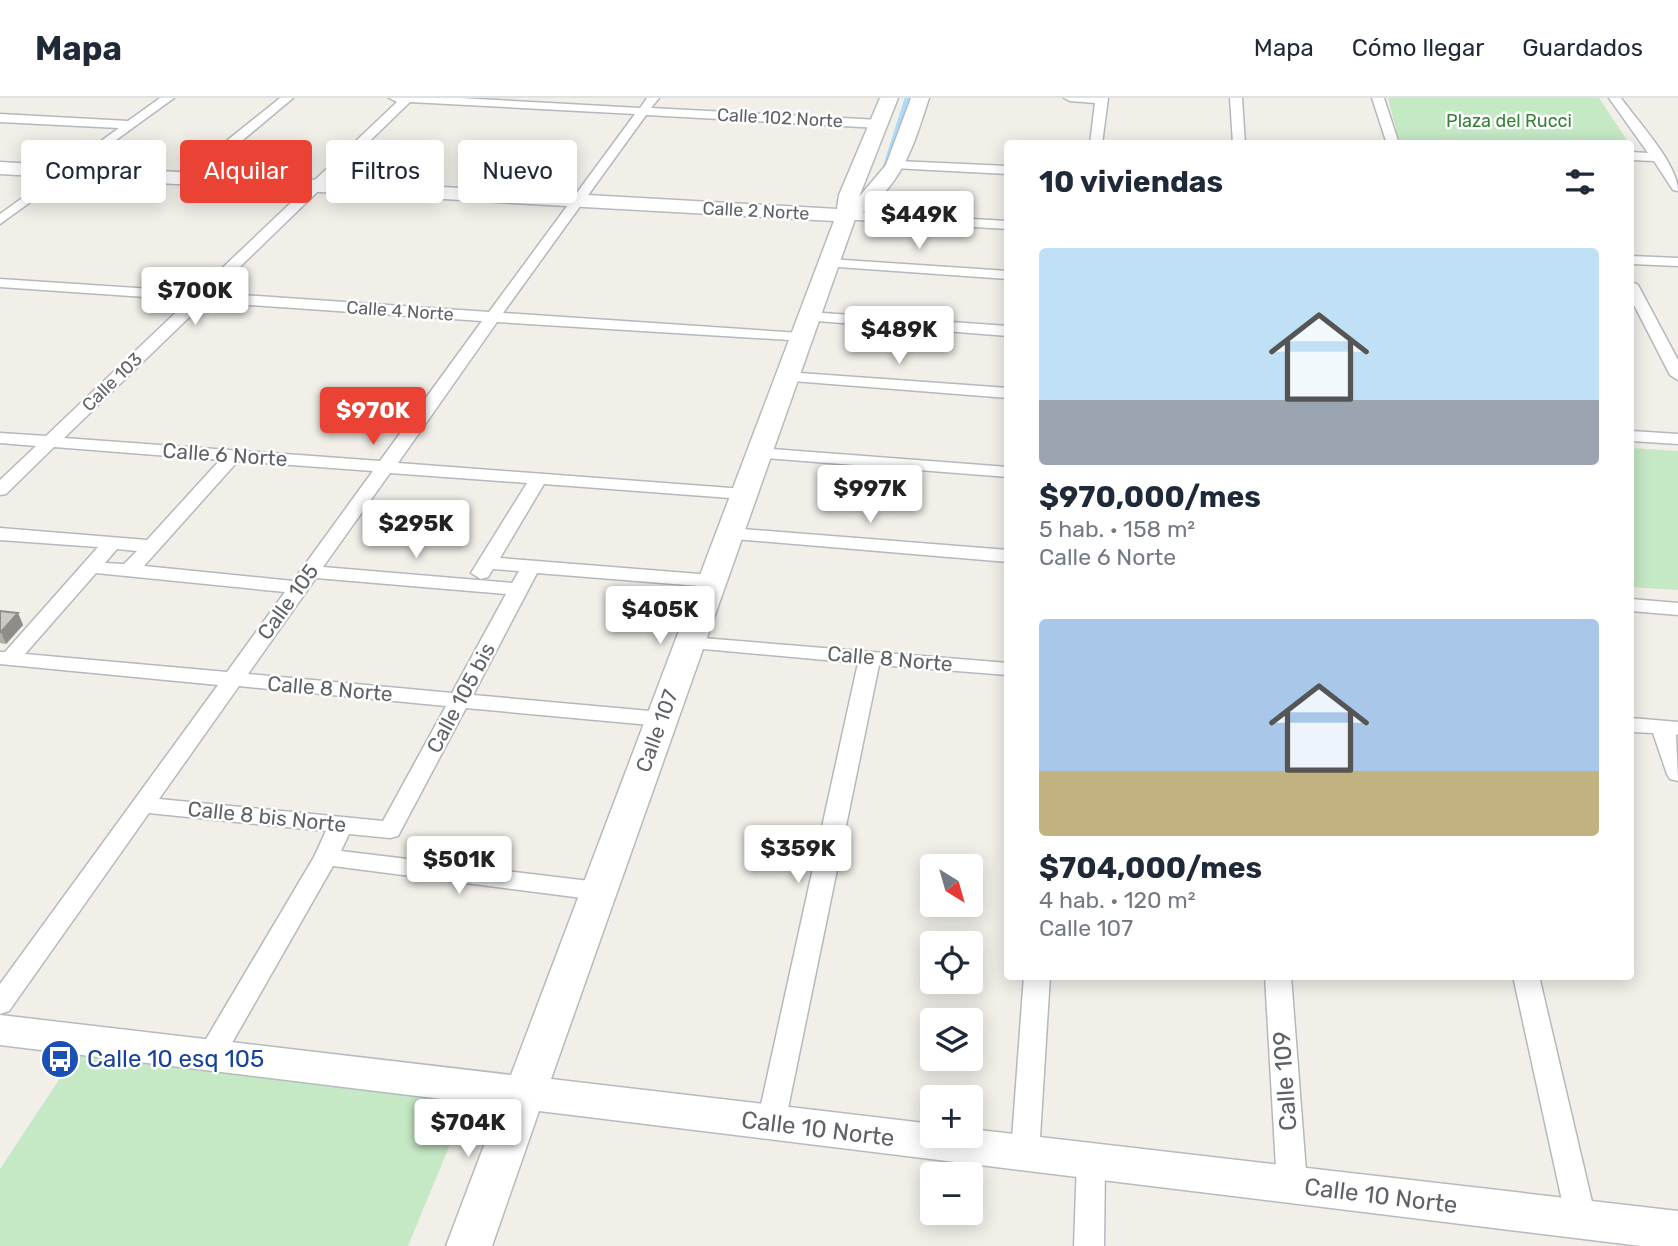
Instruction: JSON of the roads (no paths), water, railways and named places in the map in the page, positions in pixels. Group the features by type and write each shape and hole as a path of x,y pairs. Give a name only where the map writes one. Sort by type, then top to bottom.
{"street":[{"path":"111,140 168,98"},
{"path":"236,140 287,98"},
{"name":"Calle 102 Norte","path":"387,98 879,124"},
{"name":"Calle 105","path":"577,200 653,98"},
{"name":"Calle 107","path":"470,1246 846,216 849,195 889,98"},
{"path":"846,216 875,196 897,165 920,98"},
{"path":"1070,98 1102,99 1097,140"},
{"path":"1237,98 1239,140"},
{"path":"1378,98 1392,140"},
{"path":"1615,98 1678,187"},
{"name":"Calle 103","path":"0,489 408,99"},
{"path":"0,118 131,125"},
{"path":"1634,156 1659,158"},
{"path":"897,165 1004,170"},
{"name":"Calle 2 Norte","path":"0,168 21,169"},
{"name":"Calle 2 Norte","path":"312,186 458,194"},
{"name":"Calle 2 Norte","path":"577,201 1004,225"},
{"path":"0,220 24,203"},
{"name":"Calle 105","path":"0,1004 575,203"},
{"path":"1634,260 1678,262"},
{"path":"829,263 1004,275"},
{"name":"Calle 4 Norte","path":"0,283 493,317 804,328 1004,331"},
{"path":"1634,291 1678,375"},
{"path":"786,377 1004,393"},
{"path":"1634,436 1678,439"},
{"name":"Calle 6 Norte","path":"0,438 744,494"},
{"path":"759,453 1004,472"},
{"path":"129,571 234,456"},
{"path":"474,586 538,479"},
{"path":"0,534 151,546"},
{"path":"729,534 1004,556"},
{"path":"5,658 113,542"},
{"path":"488,563 712,581"},
{"name":"Calle 105 bis","path":"390,830 531,566"},
{"path":"90,567 519,589"},
{"path":"1634,606 1678,609"},
{"name":"Calle 8 Norte","path":"689,643 1004,669"},
{"path":"771,1123 870,657"},
{"name":"Calle 8 Norte","path":"5,658 661,719"},
{"path":"1634,725 1670,728 1678,774"},
{"name":"Calle 8 bis Norte","path":"143,805 390,830"},
{"path":"210,1056 326,857 341,825"},
{"name":"Calle 8 bis Norte","path":"326,857 598,891"},
{"path":"1025,1153 1037,980"},
{"name":"Calle 109","path":"1278,980 1292,1185"},
{"path":"1527,980 1581,1219"},
{"name":"Calle 10 Norte","path":"0,1030 1678,1231"},
{"path":"1089,1246 1091,1161"}],"waterway":[{"path":"885,167 907,98"}],"place":[{"name":"Calle 10 esq 105","path":"60,1059"}],"park label":[{"name":"Plaza del Rucci","path":"1509,121"}]}
